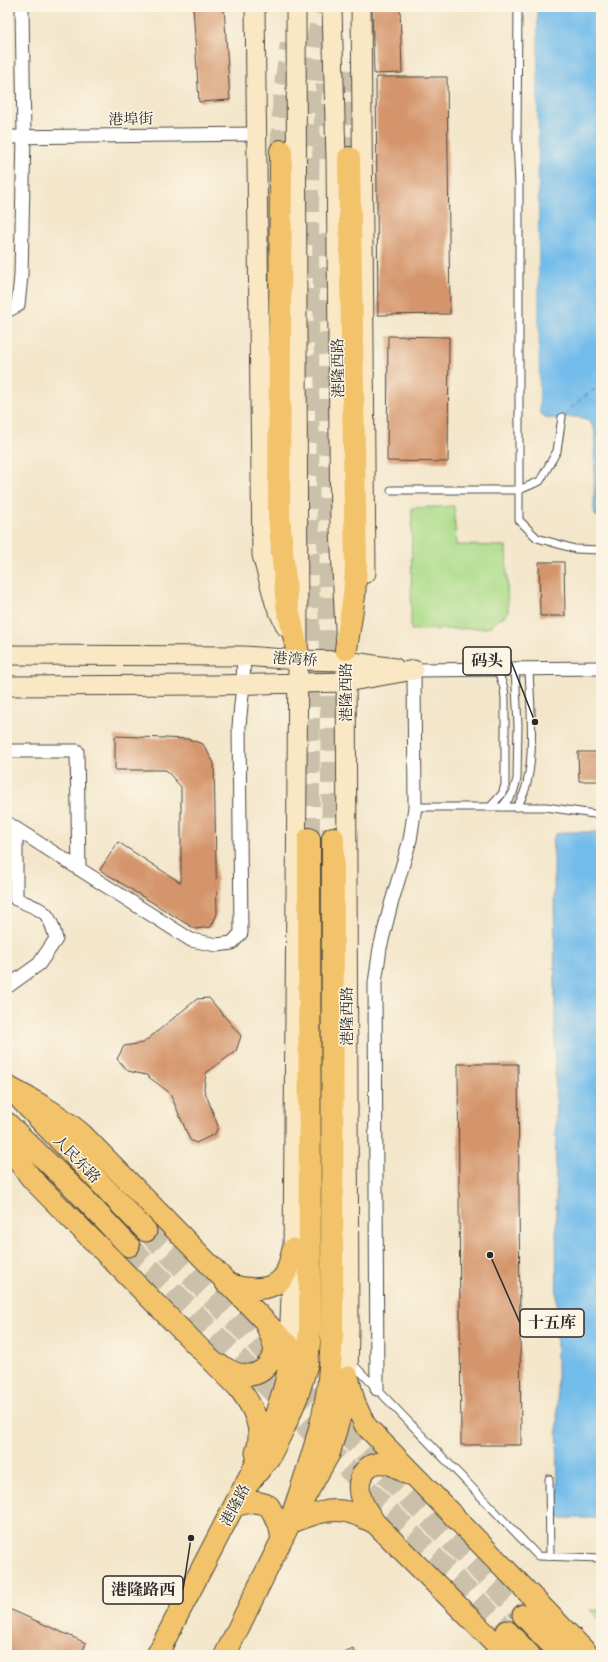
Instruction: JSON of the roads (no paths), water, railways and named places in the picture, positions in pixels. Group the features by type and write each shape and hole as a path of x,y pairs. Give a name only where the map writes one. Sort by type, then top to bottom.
{"highway":[{"path":"281,151 279,515 287,605 298,657"},
{"path":"346,655 354,596 356,568 349,158"},
{"path":"286,1531 322,1416 328,1389 342,1367 332,1336 333,838"},
{"path":"246,1486 269,1457 284,1428 297,1396 306,1363 310,1332 309,839"}],"main road":[{"path":"255,7 262,555 275,603 298,657"},
{"path":"289,1346 293,1249 298,682 296,7"},
{"name":"港隆西路","path":"332,7 336,159 340,529 346,655 349,1330 341,1351 342,1367"},
{"path":"346,655 359,619 366,584 367,546 361,7"},
{"name":"港湾桥","path":"7,655 298,657 346,655 414,670"},
{"name":"港湾桥","path":"7,686 346,682 414,670"},
{"path":"7,1086 63,1118 82,1134 289,1346"},
{"name":"人民东路","path":"7,1086 146,1231"},
{"name":"人民东路","path":"7,1123 74,1188 129,1246"},
{"path":"7,1147 32,1179 238,1387 250,1403 257,1419 259,1433 258,1448 246,1486"},
{"path":"226,1283 239,1288 250,1289 275,1284 285,1274 293,1249"},
{"path":"209,1358 228,1370 244,1376 256,1374 266,1366 274,1355 273,1340 264,1321"},
{"name":"港隆路","path":"156,1655 246,1486 267,1442 274,1422 291,1357 289,1346"},
{"path":"342,1367 355,1404 366,1425 589,1655"},
{"path":"418,1480 391,1465 380,1463 367,1468 360,1477 359,1490 361,1500 375,1523 507,1655"},
{"path":"235,1506 255,1502 269,1506 279,1524 286,1531"},
{"path":"225,1655 286,1531 320,1512 348,1512 375,1523"},
{"path":"523,1615 561,1655"},
{"path":"507,1631 530,1655"}],"street":[{"path":"7,311 18,305 21,276 24,136 22,7"},
{"name":"港埠街","path":"7,137 256,134"},
{"path":"11,826 191,940 217,945 232,943 240,933 239,726 244,656"},
{"path":"377,1389 375,983 380,948 410,840 415,807 414,670 601,668"},
{"path":"7,751 77,751 79,869"},
{"path":"7,987 39,964 56,939 52,922 43,911 11,901 11,826"}],"lane":[{"path":"518,7 517,138 519,186 519,520 537,538 575,549 601,550"},
{"path":"391,490 519,490 540,481 557,451 562,417"},
{"path":"502,807 513,793 517,779 518,725 516,669"},
{"path":"516,807 525,792 529,777 529,669"},
{"path":"490,807 502,794 505,785 506,771 505,699 504,688 497,670"},
{"path":"415,807 546,807 601,815"},
{"path":"342,1367 377,1389 538,1556 601,1558"},
{"path":"549,1479 550,1556"}],"water":[{"path":"537,7 601,7 601,519 595,515 594,508 595,431 590,422 583,418 576,417 551,418 544,416 539,411"},
{"path":"563,832 601,832 601,1518 558,1518 554,856 552,841 556,834"}],"tunnel":[{"path":"309,839 308,184 310,104 317,41 324,7"},
{"path":"281,151 284,93 291,44"},
{"path":"349,158 354,59"},
{"path":"323,159 327,84"},
{"path":"323,234 333,838"},
{"path":"146,1231 523,1615"},
{"path":"129,1246 507,1631"}],"place":[{"name":"码头","path":"535,722"},
{"name":"十五库","path":"490,1255"},
{"name":"港隆路西","path":"191,1538"}]}
